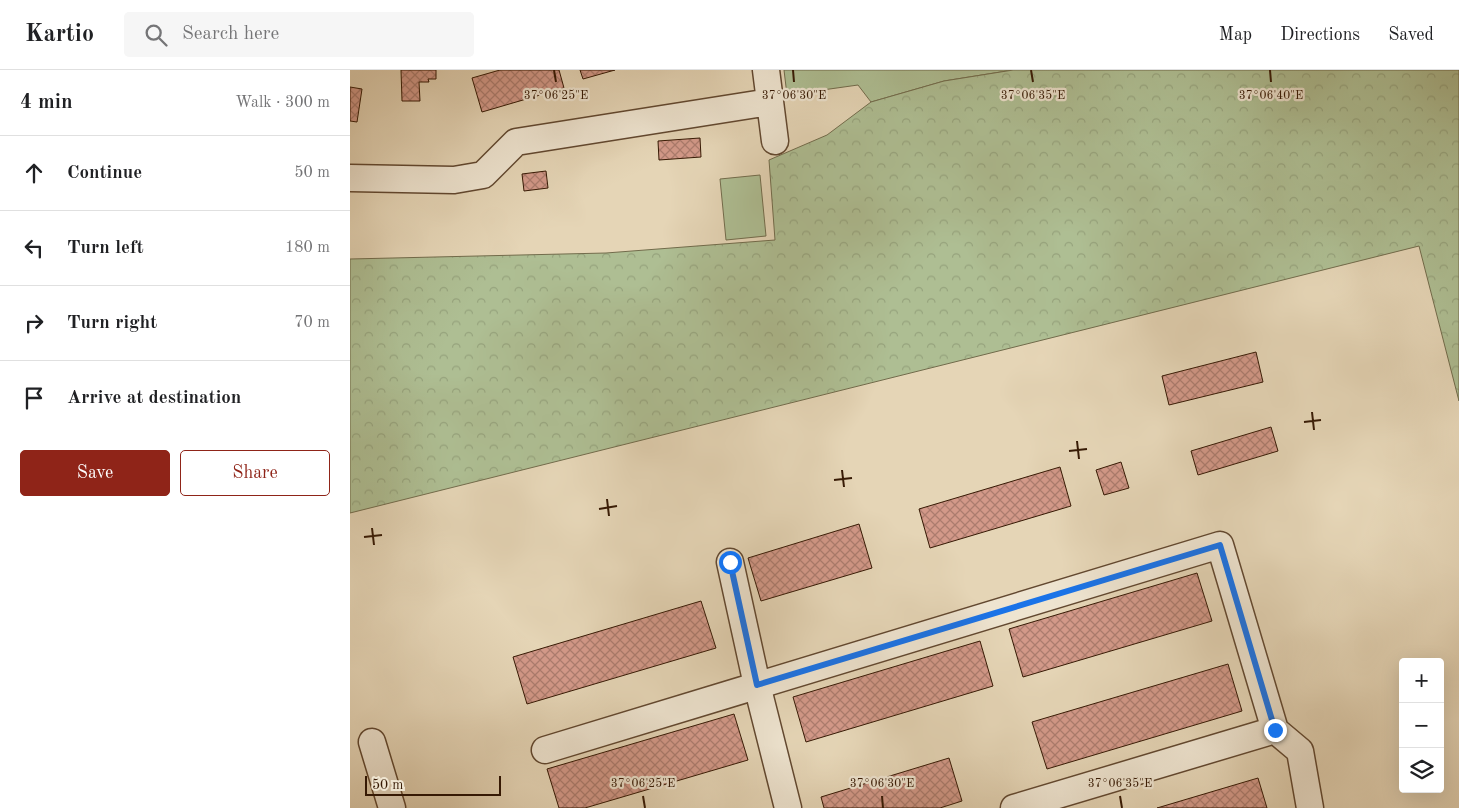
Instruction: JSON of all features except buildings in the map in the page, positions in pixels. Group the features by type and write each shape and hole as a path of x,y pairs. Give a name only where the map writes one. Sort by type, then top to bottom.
{"street":[{"path":"766,70 775,141"},
{"path":"350,178 454,180 483,175 516,142 756,104"},
{"path":"545,750 1220,545 1275,730 1300,751 1310,808"},
{"path":"730,562 757,685 788,808"},
{"path":"1014,808 1275,730"},
{"path":"372,742 392,808"}],"green space":[{"path":"784,70 1013,70 944,81 871,102 858,85 787,95"},
{"path":"1013,70 1459,70 1459,401 1419,246 350,513 350,259 606,253 775,240 769,160 827,135 871,102 944,81"},
{"path":"760,175 766,236 726,240 720,179"}],"route":[{"path":"730,562 757,685 1220,545 1275,730"}]}
